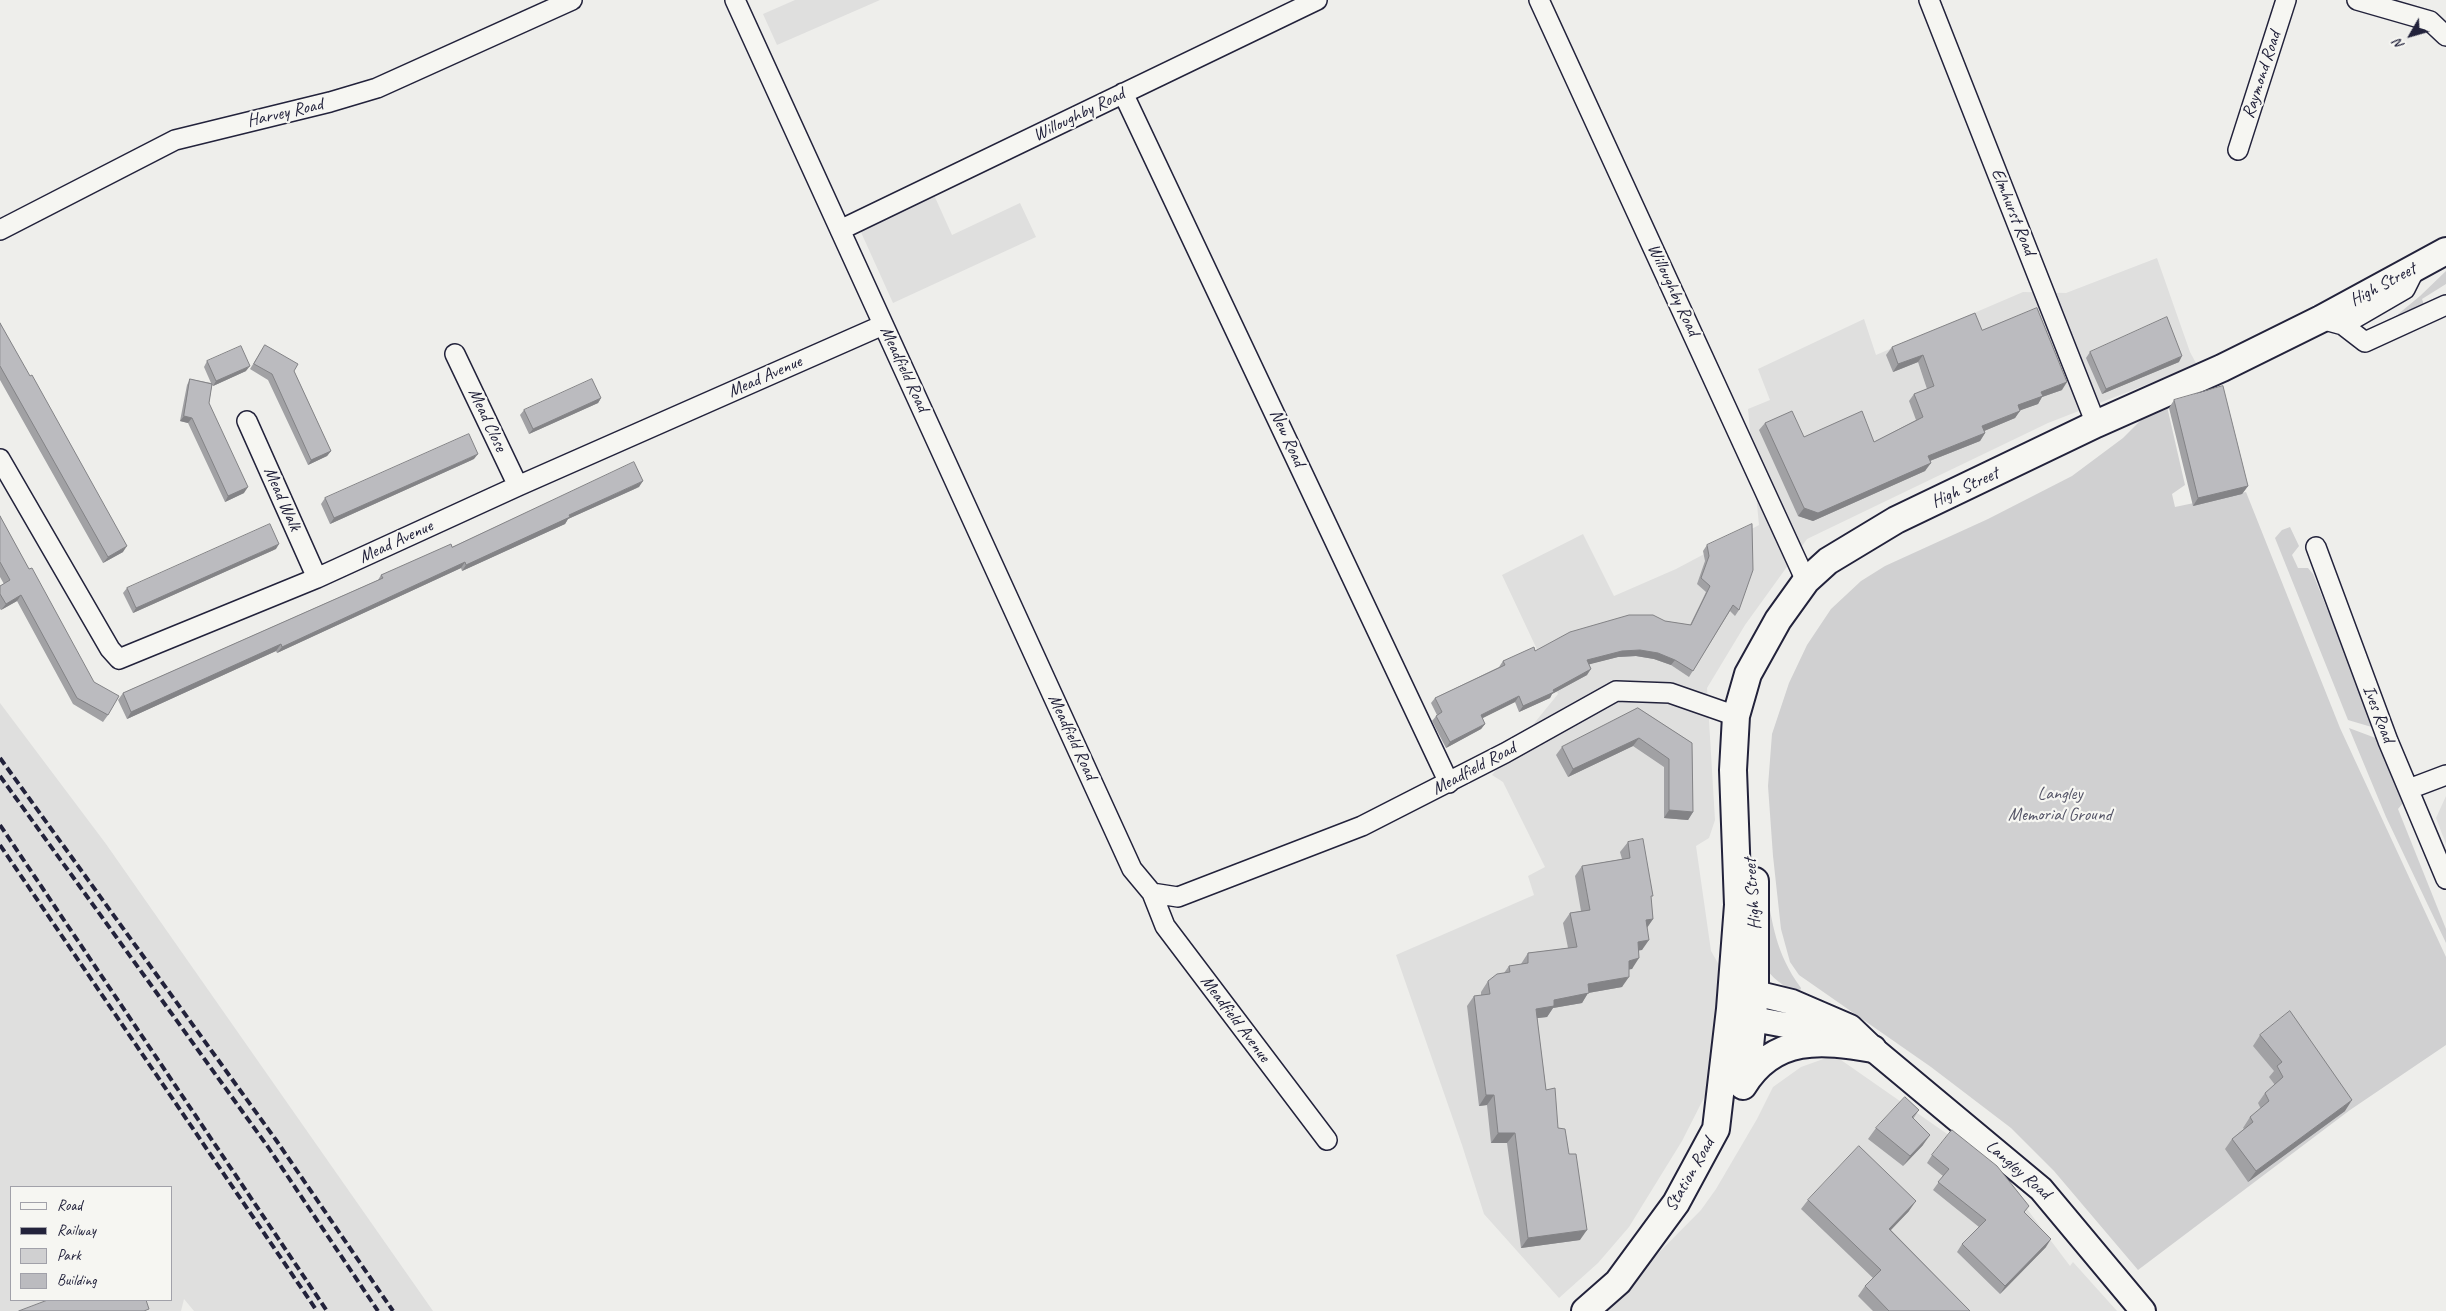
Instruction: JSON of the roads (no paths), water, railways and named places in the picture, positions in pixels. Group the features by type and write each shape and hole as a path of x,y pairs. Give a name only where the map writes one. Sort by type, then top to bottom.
{"main road":[{"name":"High Street","path":"1741,1014 1733,770 1736,716 1748,674 1778,620 1806,580 1828,561 1896,520 2096,424 2332,322 2416,267 2446,251"},
{"name":"High Street","path":"1733,770 1755,876 1756,993 1741,1014"},
{"path":"1741,1014 1747,1078"},
{"name":"Station Road","path":"1585,1311 1618,1282 1670,1211 1716,1129 1741,1014"},
{"path":"1716,1129 1747,1078 1772,1056 1791,1046 1830,1042 1873,1048"}],"street":[{"name":"Harvey Road","path":"0,230 175,140 330,102 377,88 572,0"},
{"name":"Meadfield Road","path":"735,0 1132,869 1152,893 1178,897 1362,826 1449,783 1616,691 1670,693 1736,716"},
{"name":"Willoughby Road","path":"840,230 1317,0"},
{"name":"Willoughby Road","path":"1539,0 1806,580"},
{"name":"Elmhurst Road","path":"1929,0 2096,424"},
{"name":"Raymond Road","path":"2238,150 2286,0"},
{"path":"2357,0 2430,22 2446,36"},
{"name":"New Road","path":"1123,93 1449,783"},
{"name":"High Street","path":"2332,322 2365,342 2446,306"},
{"name":"Mead Avenue","path":"0,459 110,649 119,659 317,578 518,486 883,325"},
{"name":"Mead Close","path":"456,354 518,486"},
{"name":"Mead Walk","path":"247,421 317,578"},
{"name":"Ives Road","path":"2316,547 2388,741 2446,879"},
{"path":"2409,789 2446,775"},
{"name":"Meadfield Avenue","path":"1152,893 1165,926 1327,1140"},
{"name":"Langley Road","path":"1756,993 1792,1002 1850,1026 1873,1048 2041,1189 2143,1311"},
{"name":"Langley Road","path":"1741,1014 1845,1036 1873,1048"}],"railway":[{"path":"0,758 276,1140 393,1311"},
{"path":"0,776 268,1147 378,1311"},
{"path":"0,825 327,1311"},
{"path":"0,845 317,1311"}],"park label":[{"name":"Langley Memorial Ground","path":"2060,804"}]}
